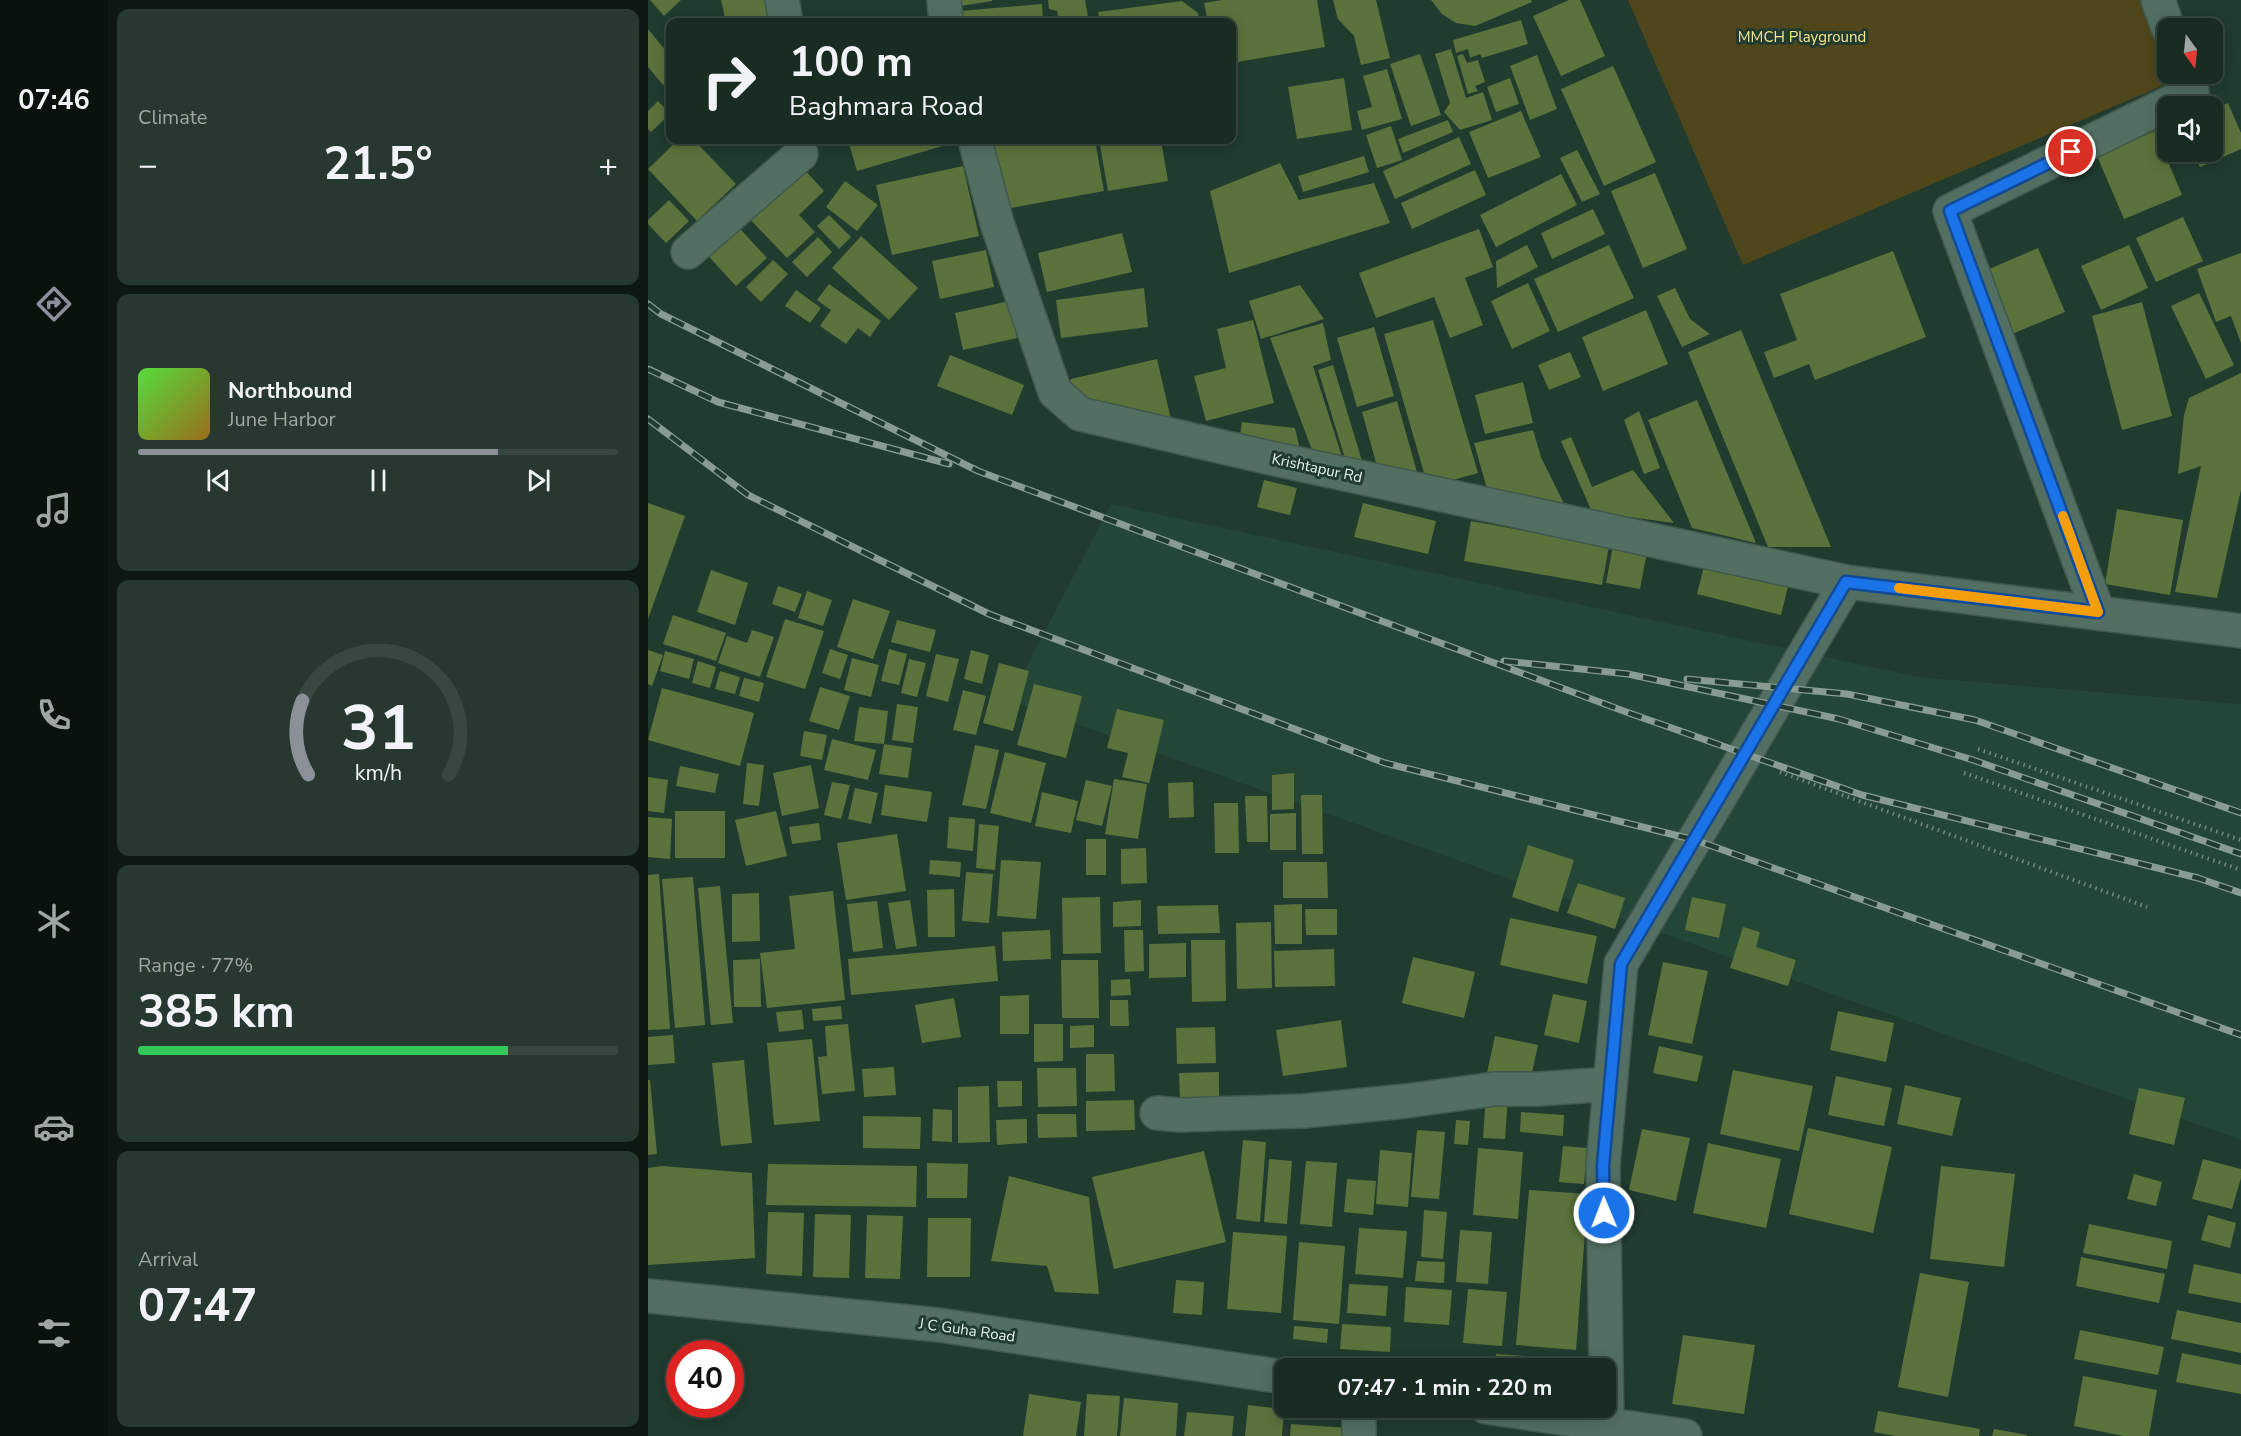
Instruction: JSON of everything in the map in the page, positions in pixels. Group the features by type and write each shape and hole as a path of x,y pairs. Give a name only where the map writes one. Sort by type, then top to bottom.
{"street":[{"path":"782,0 785,18"},
{"path":"944,0 946,18"},
{"path":"2158,0 2164,18"},
{"path":"2098,612 1950,211 2192,92 2189,84"},
{"path":"688,252 807,144"},
{"name":"Krishtapur Rd","path":"976,144 997,223 1055,392 1080,414 1266,458 1846,582 2098,612 2241,632"},
{"path":"1607,1425 1603,1166 1621,964 1846,582"},
{"path":"1156,1113 1180,1115 1304,1111 1407,1101 1494,1089 1538,1089 1610,1084"},
{"name":"J C Guha Road","path":"648,1296 939,1325 1274,1375"},
{"path":"1359,1418 1359,1436"},
{"path":"1560,1418 1685,1436"}],"path":[{"path":"1978,749 2241,840"},
{"path":"1743,758 2147,907"},
{"path":"1964,773 2241,870"}],"shaded area":[{"path":"1111,504 1919,677 2241,704 2241,1140 1009,700"}],"green space":[{"name":"MMCH Playground","path":"1628,0 2140,0 2157,45 2157,84 2166,84 1743,265"}],"building":[{"path":"650,0 681,0 664,16"},
{"path":"721,0 772,0 776,18 725,18"},
{"path":"953,0 992,0 992,1 954,7"},
{"path":"1048,0 1085,0 1088,18 1058,18 1057,11 1049,9"},
{"path":"1222,0 1317,0 1325,47 1236,62 1236,18 1207,18 1204,3"},
{"path":"1333,0 1376,0 1390,58 1361,65 1354,36 1338,19"},
{"path":"1431,0 1531,0 1532,2 1475,26 1456,23 1442,14"},
{"path":"1569,0 1580,0 1605,56 1561,76 1533,16"},
{"path":"1182,1 1198,13 1199,18 1099,18 1098,12"},
{"path":"1042,4 1043,18 961,18 960,11"},
{"path":"1521,20 1528,44 1482,58 1480,54 1470,58 1468,49 1456,53 1453,40"},
{"path":"648,29 666,51 666,82 663,85 648,67"},
{"path":"1451,49 1466,98 1483,92 1492,120 1460,130 1444,112 1450,103 1435,54"},
{"path":"1420,54 1441,115 1411,126 1390,64"},
{"path":"1463,54 1467,63 1478,60 1485,82 1475,86 1478,91 1468,94 1457,56"},
{"path":"1537,55 1557,109 1530,120 1510,66"},
{"path":"1613,66 1656,162 1604,186 1561,89"},
{"path":"1387,69 1402,119 1362,130 1357,111 1372,107 1363,76"},
{"path":"1344,78 1352,130 1297,139 1288,87"},
{"path":"1510,78 1519,104 1496,112 1487,87"},
{"path":"658,101 666,110 666,118 651,132 648,129 648,111"},
{"path":"2228,103 2241,133 2241,149 2223,157 2223,105"},
{"path":"1521,111 1541,157 1488,178 1469,132"},
{"path":"1448,120 1453,132 1403,153 1398,139"},
{"path":"1391,126 1402,160 1377,168 1366,135"},
{"path":"2155,131 2157,162 2168,162 2182,195 2124,219 2097,156"},
{"path":"1459,137 1471,164 1395,199 1383,171"},
{"path":"674,144 698,144 736,184 697,221 648,169"},
{"path":"849,144 946,144 946,145 857,171"},
{"path":"988,144 1096,144 1104,191 1000,210"},
{"path":"1100,144 1162,144 1168,181 1108,191"},
{"path":"1577,150 1600,194 1582,202 1560,158"},
{"path":"1364,156 1369,172 1303,192 1298,176"},
{"path":"2198,162 2211,162 2200,167"},
{"path":"1280,163 1299,200 1374,183 1390,223 1229,273 1210,191"},
{"path":"800,165 824,191 799,215 815,232 787,258 746,215"},
{"path":"963,166 979,236 892,255 876,185"},
{"path":"1475,170 1486,195 1412,229 1401,203"},
{"path":"1655,173 1687,249 1643,268 1611,191"},
{"path":"1561,174 1577,205 1496,247 1480,215"},
{"path":"845,181 878,205 857,231 826,207"},
{"path":"669,200 689,221 666,243 648,224 648,220"},
{"path":"1593,209 1605,234 1552,259 1541,233"},
{"path":"829,215 851,237 839,249 817,226"},
{"path":"2183,217 2203,261 2156,282 2136,238"},
{"path":"731,219 767,258 736,286 700,247"},
{"path":"1479,229 1493,267 1465,278 1483,325 1450,338 1434,297 1376,318 1359,273"},
{"path":"1122,233 1132,272 1047,292 1038,253"},
{"path":"861,236 918,288 889,320 832,268"},
{"path":"818,237 832,252 807,277 792,262"},
{"path":"1527,245 1538,267 1497,288 1496,261"},
{"path":"1609,245 1634,298 1558,332 1534,279"},
{"path":"2129,245 2148,288 2101,310 2081,266"},
{"path":"2038,248 2065,312 2007,336 1980,273"},
{"path":"986,250 994,287 940,299 932,261"},
{"path":"1893,251 1926,337 1815,380 1809,364 1774,378 1764,352 1797,340 1780,294"},
{"path":"2241,253 2241,343 2231,316 2216,322 2197,269"},
{"path":"773,260 788,274 761,302 746,287"},
{"path":"1528,283 1550,331 1512,349 1491,301"},
{"path":"829,284 881,321 870,337 858,328 846,344 820,326 831,310 817,300"},
{"path":"1300,285 1324,319 1261,339 1249,301"},
{"path":"1144,288 1148,327 1061,338 1056,300"},
{"path":"1675,288 1690,319 1710,334 1682,347 1657,296"},
{"path":"796,290 821,308 810,323 785,306"},
{"path":"2199,293 2234,365 2206,379 2171,306"},
{"path":"1009,301 1017,338 963,350 955,313"},
{"path":"2142,302 2172,416 2122,430 2092,316"},
{"path":"1646,310 1668,364 1603,391 1582,337"},
{"path":"1253,320 1274,403 1206,421 1194,376 1226,368 1217,329"},
{"path":"1433,320 1478,473 1428,487 1384,334"},
{"path":"1323,323 1331,360 1313,366 1343,460 1318,466 1270,338"},
{"path":"1374,327 1394,396 1357,407 1337,338"},
{"path":"1741,330 1831,547 1768,547 1688,352"},
{"path":"1570,352 1581,377 1549,390 1538,365"},
{"path":"950,355 1024,385 1012,415 937,386"},
{"path":"1157,359 1172,424 1064,394 1071,379"},
{"path":"1333,365 1362,461 1347,465 1318,370"},
{"path":"2241,373 2241,490 2217,598 2175,592 2201,466 2178,474 2184,415 2189,398"},
{"path":"1523,382 1533,423 1485,434 1475,395"},
{"path":"1697,400 1756,543 1692,528 1648,420"},
{"path":"1397,401 1420,483 1378,470 1362,412"},
{"path":"1639,411 1660,468 1644,474 1624,420"},
{"path":"1242,422 1295,428 1303,462 1238,449"},
{"path":"1533,430 1541,457 1565,506 1488,492 1474,443"},
{"path":"1571,437 1592,487 1633,470 1674,523 1592,512 1561,441"},
{"path":"1264,480 1297,488 1290,515 1257,507"},
{"path":"648,503 685,516 648,619"},
{"path":"1363,503 1436,521 1428,554 1354,537"},
{"path":"2117,509 2183,520 2170,595 2105,584"},
{"path":"1471,521 1609,546 1602,585 1464,561"},
{"path":"1613,546 1647,552 1640,589 1606,583"},
{"path":"1706,558 1790,579 1781,615 1697,594"},
{"path":"711,570 748,583 735,625 697,612"},
{"path":"778,586 802,594 795,612 772,604"},
{"path":"807,591 832,600 823,626 798,618"},
{"path":"853,599 890,611 873,659 837,647"},
{"path":"673,615 726,633 716,661 663,644"},
{"path":"785,619 824,631 805,689 766,677"},
{"path":"897,620 936,630 930,652 891,642"},
{"path":"752,630 774,637 760,677 718,663 727,636 747,643"},
{"path":"830,649 848,655 840,679 822,673"},
{"path":"889,649 907,654 899,685 881,681"},
{"path":"648,650 663,655 652,686 648,684"},
{"path":"971,650 989,655 982,684 964,679"},
{"path":"665,651 694,659 689,679 660,671"},
{"path":"936,654 959,659 948,702 926,696"},
{"path":"852,658 879,665 871,697 844,690"},
{"path":"909,659 926,663 917,697 901,693"},
{"path":"698,661 716,667 710,688 692,683"},
{"path":"999,663 1029,671 1013,731 983,723"},
{"path":"720,671 740,677 735,694 715,689"},
{"path":"744,678 764,683 759,702 739,696"},
{"path":"1034,684 1082,696 1066,758 1017,745"},
{"path":"820,687 850,696 839,730 809,721"},
{"path":"662,688 754,713 740,766 648,740"},
{"path":"963,690 986,696 976,735 953,730"},
{"path":"897,704 918,707 913,743 892,740"},
{"path":"859,707 888,711 884,744 854,741"},
{"path":"1117,709 1164,720 1149,783 1122,777 1128,753 1107,748"},
{"path":"804,731 827,735 822,760 800,756"},
{"path":"832,739 876,750 868,780 824,770"},
{"path":"884,744 912,748 908,778 879,774"},
{"path":"975,745 999,750 986,809 962,805"},
{"path":"1005,752 1046,763 1031,823 990,813"},
{"path":"747,763 764,765 759,806 743,804"},
{"path":"811,765 819,808 782,816 773,773"},
{"path":"680,766 719,774 715,793 676,786"},
{"path":"1294,773 1294,809 1272,810 1272,775"},
{"path":"648,777 668,780 664,813 648,811"},
{"path":"1114,779 1147,784 1138,839 1105,834"},
{"path":"1086,780 1112,786 1102,826 1076,820"},
{"path":"832,782 850,785 841,819 824,815"},
{"path":"1193,782 1194,817 1169,818 1168,783"},
{"path":"885,785 932,792 927,822 881,815"},
{"path":"855,788 878,793 871,824 848,819"},
{"path":"1042,792 1078,801 1071,833 1035,826"},
{"path":"1301,795 1322,795 1323,854 1302,854"},
{"path":"1245,796 1267,796 1268,842 1247,842"},
{"path":"1214,803 1238,803 1239,853 1215,853"},
{"path":"675,811 725,811 725,858 675,858"},
{"path":"776,811 787,856 746,866 735,820"},
{"path":"1296,813 1296,850 1270,850 1270,814"},
{"path":"648,817 672,819 670,859 648,857"},
{"path":"949,817 975,819 973,851 947,848"},
{"path":"819,823 821,840 792,844 789,827"},
{"path":"979,824 999,826 995,870 976,868"},
{"path":"897,834 906,891 846,900 837,843"},
{"path":"1086,839 1106,839 1106,875 1086,875"},
{"path":"1528,845 1574,860 1558,912 1512,897"},
{"path":"1146,848 1147,883 1121,884 1121,849"},
{"path":"930,860 961,862 960,877 929,874"},
{"path":"1001,860 1041,862 1036,919 997,916"},
{"path":"1283,862 1327,862 1328,898 1283,898"},
{"path":"966,872 993,874 989,923 962,921"},
{"path":"659,874 670,1029 648,1030 648,875"},
{"path":"693,877 705,1025 675,1028 662,879"},
{"path":"1578,883 1625,898 1615,929 1567,913"},
{"path":"720,886 733,1023 711,1025 698,888"},
{"path":"954,889 955,937 928,937 927,890"},
{"path":"833,891 845,1000 767,1008 760,953 795,949 789,896"},
{"path":"759,893 760,941 732,942 732,894"},
{"path":"1100,897 1101,953 1063,954 1062,898"},
{"path":"1692,897 1726,904 1719,938 1685,930"},
{"path":"910,900 917,946 896,949 888,903"},
{"path":"1141,900 1141,926 1113,927 1113,902"},
{"path":"877,901 883,948 853,952 847,904"},
{"path":"1302,904 1302,944 1275,944 1274,905"},
{"path":"1218,905 1220,933 1158,934 1157,906"},
{"path":"1305,909 1337,909 1337,935 1306,935"},
{"path":"1510,918 1597,936 1587,984 1500,965"},
{"path":"1271,922 1272,988 1237,989 1236,923"},
{"path":"1743,927 1760,932 1756,947 1796,960 1788,986 1730,968"},
{"path":"1050,930 1051,959 1003,961 1002,932"},
{"path":"1124,930 1143,930 1144,971 1125,972"},
{"path":"1191,940 1225,940 1226,1001 1192,1002"},
{"path":"1186,943 1186,977 1149,978 1149,944"},
{"path":"995,946 998,981 851,995 848,959"},
{"path":"1334,949 1335,986 1275,987 1274,951"},
{"path":"1413,957 1475,972 1464,1018 1402,1003"},
{"path":"760,959 761,1007 734,1007 733,960"},
{"path":"1061,960 1098,960 1099,1018 1062,1018"},
{"path":"1663,962 1708,971 1692,1044 1648,1035"},
{"path":"1130,979 1131,995 1111,996 1111,980"},
{"path":"1553,994 1587,1001 1579,1043 1544,1035"},
{"path":"1029,995 1029,1034 1000,1034 1000,996"},
{"path":"954,998 961,1037 922,1043 915,1005"},
{"path":"1110,1000 1128,1000 1129,1026 1110,1026"},
{"path":"841,1006 842,1019 813,1021 812,1009"},
{"path":"802,1010 804,1029 779,1032 776,1012"},
{"path":"1838,1011 1894,1023 1886,1062 1830,1050"},
{"path":"1341,1020 1347,1067 1283,1076 1276,1030"},
{"path":"848,1024 855,1091 822,1094 818,1057 827,1056 825,1026"},
{"path":"1034,1024 1063,1024 1063,1061 1034,1062"},
{"path":"1094,1025 1094,1047 1070,1048 1070,1026"},
{"path":"1215,1027 1216,1063 1177,1064 1176,1028"},
{"path":"673,1035 675,1063 648,1065 648,1037"},
{"path":"1495,1036 1538,1045 1530,1082 1487,1073"},
{"path":"812,1039 820,1121 774,1125 767,1043"},
{"path":"1659,1046 1703,1056 1697,1082 1653,1073"},
{"path":"1086,1054 1114,1054 1115,1091 1086,1092"},
{"path":"744,1060 752,1143 721,1146 712,1063"},
{"path":"894,1067 896,1095 864,1097 862,1069"},
{"path":"1037,1068 1076,1068 1077,1106 1038,1107"},
{"path":"1733,1070 1813,1086 1799,1151 1720,1134"},
{"path":"1219,1072 1219,1100 1180,1101 1179,1073"},
{"path":"1836,1076 1892,1088 1884,1126 1828,1115"},
{"path":"648,1080 650,1080 657,1154 648,1155"},
{"path":"997,1081 1022,1081 1022,1106 998,1107"},
{"path":"1905,1085 1961,1098 1952,1136 1897,1124"},
{"path":"989,1086 990,1142 958,1143 958,1087"},
{"path":"2139,1088 2185,1098 2174,1145 2129,1134"},
{"path":"1486,1095 1508,1097 1505,1139 1483,1138"},
{"path":"1134,1100 1135,1130 1086,1131 1086,1101"},
{"path":"933,1109 952,1110 952,1142 932,1141"},
{"path":"1521,1112 1564,1115 1563,1136 1520,1132"},
{"path":"1037,1114 1076,1114 1077,1137 1038,1138"},
{"path":"863,1116 921,1117 920,1149 863,1148"},
{"path":"1027,1119 1027,1143 997,1145 996,1120"},
{"path":"1456,1120 1470,1121 1468,1145 1454,1144"},
{"path":"1808,1128 1892,1147 1873,1233 1789,1214"},
{"path":"1642,1129 1690,1138 1676,1201 1629,1190"},
{"path":"1417,1130 1445,1132 1439,1199 1411,1197"},
{"path":"1243,1140 1266,1142 1260,1222 1236,1219"},
{"path":"1708,1143 1781,1159 1766,1228 1693,1213"},
{"path":"1563,1146 1587,1148 1584,1184 1559,1182"},
{"path":"1478,1148 1523,1152 1518,1219 1473,1215"},
{"path":"1380,1150 1412,1153 1408,1207 1376,1204"},
{"path":"1204,1151 1226,1242 1114,1269 1092,1177"},
{"path":"1269,1159 1292,1161 1287,1224 1264,1222"},
{"path":"2203,1159 2241,1169 2241,1178 2232,1209 2192,1199"},
{"path":"1306,1161 1337,1163 1332,1227 1300,1224"},
{"path":"927,1163 968,1164 967,1198 927,1198"},
{"path":"768,1164 917,1166 916,1207 766,1205"},
{"path":"662,1166 752,1173 755,1258 648,1265 648,1168"},
{"path":"1941,1166 2015,1174 2004,1267 1930,1259"},
{"path":"2134,1174 2162,1182 2156,1206 2127,1199"},
{"path":"1009,1176 1089,1197 1099,1294 1055,1292 1047,1266 991,1261"},
{"path":"1347,1179 1376,1181 1373,1215 1344,1212"},
{"path":"1529,1190 1588,1194 1576,1350 1516,1345"},
{"path":"1424,1210 1447,1212 1443,1259 1421,1257"},
{"path":"768,1212 804,1213 802,1276 766,1274"},
{"path":"815,1214 851,1215 849,1278 813,1277"},
{"path":"867,1215 903,1216 900,1279 865,1278"},
{"path":"2208,1215 2236,1223 2230,1248 2201,1240"},
{"path":"928,1218 971,1218 970,1277 927,1277"},
{"path":"2089,1224 2172,1241 2167,1269 2083,1253"},
{"path":"1359,1228 1407,1231 1403,1278 1355,1274"},
{"path":"1460,1230 1492,1232 1488,1284 1456,1282"},
{"path":"1233,1232 1287,1236 1281,1313 1227,1309"},
{"path":"1299,1242 1345,1246 1339,1324 1293,1320"},
{"path":"2081,1257 2165,1274 2159,1303 2076,1286"},
{"path":"1417,1261 1445,1262 1444,1283 1415,1281"},
{"path":"2194,1264 2241,1274 2241,1303 2188,1293"},
{"path":"1920,1273 1969,1282 1948,1397 1898,1387"},
{"path":"1176,1280 1204,1282 1202,1315 1173,1313"},
{"path":"1349,1284 1388,1286 1386,1316 1347,1313"},
{"path":"1406,1287 1452,1290 1449,1325 1404,1322"},
{"path":"1468,1289 1507,1292 1502,1346 1463,1343"},
{"path":"2177,1310 2241,1323 2241,1353 2171,1339"},
{"path":"1342,1324 1391,1327 1390,1352 1340,1349"},
{"path":"1294,1326 1328,1329 1327,1343 1293,1339"},
{"path":"2080,1330 2164,1347 2158,1375 2074,1359"},
{"path":"1683,1335 1755,1345 1744,1414 1672,1404"},
{"path":"2182,1353 2241,1365 2241,1394 2176,1382"},
{"path":"1496,1354 1555,1358 1496,1358"},
{"path":"2083,1376 2157,1390 2149,1436 2124,1436 2074,1426"},
{"path":"1029,1394 1081,1402 1076,1436 1023,1436"},
{"path":"1087,1394 1120,1396 1117,1436 1084,1436"},
{"path":"1124,1398 1178,1403 1176,1436 1120,1436"},
{"path":"1248,1405 1274,1408 1274,1418 1283,1418 1282,1436 1245,1436"},
{"path":"1878,1411 1980,1429 1979,1436 1895,1436 1874,1432"},
{"path":"1187,1412 1234,1416 1232,1436 1184,1436"},
{"path":"1291,1424 1348,1428 1348,1436 1290,1436"},
{"path":"1994,1429 2027,1435 2027,1436 1992,1436"}],"railway":[{"path":"648,304 661,314 978,471 1629,713 1862,795 2198,878 2241,893"},
{"path":"648,369 718,402 949,464"},
{"path":"648,419 748,495 989,614 1385,763 1695,840 2241,1035"},
{"path":"1504,661 1628,674 1839,719 1973,760 2241,854"},
{"path":"1687,679 1847,694 1975,720 2241,813"}],"slow traffic":[{"path":"1899,588 2098,612 2063,516"}],"route":[{"path":"1604,1213 1603,1166 1621,964 1846,582 2098,612 1950,211 2071,152"}]}
